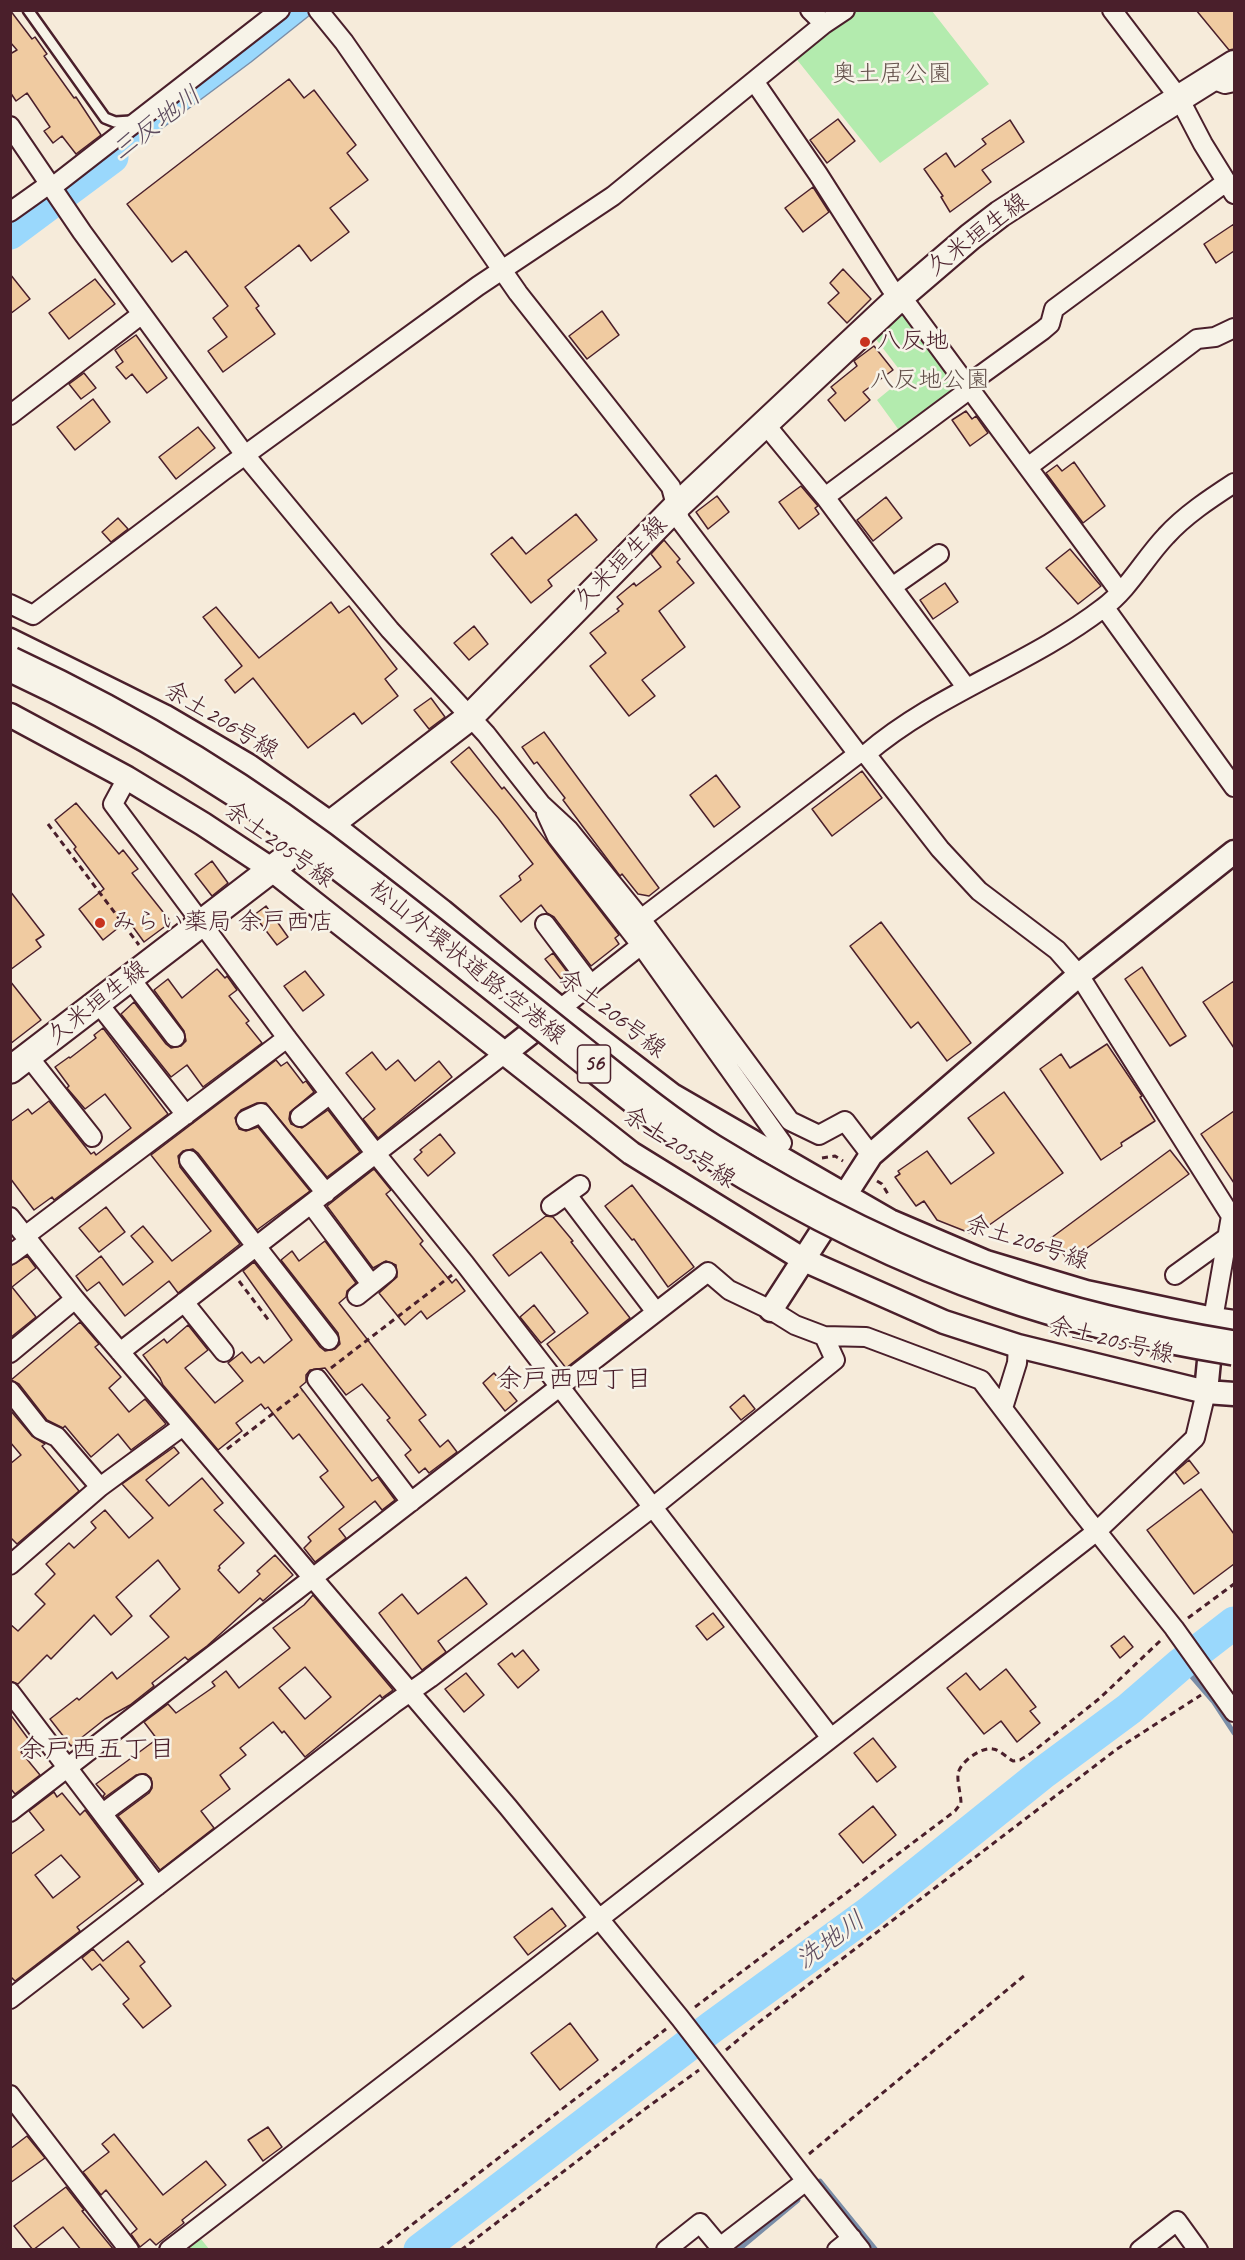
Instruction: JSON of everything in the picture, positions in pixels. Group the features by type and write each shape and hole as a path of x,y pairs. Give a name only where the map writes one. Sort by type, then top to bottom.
{"highway":[{"name":"松山外環状道路;空港線","path":"10,664 50,682 229,784 360,878 641,1101 708,1149 765,1182 839,1223 902,1253 1000,1292 1088,1318 1234,1348"}],"main road":[{"name":"久米垣生線","path":"20,1063 470,717 675,508 900,297 969,237 1000,214 1179,98 1223,80 1234,64"}],"street":[{"path":"10,212 51,188 280,10"},
{"path":"810,10 824,24"},
{"path":"10,604 33,615 245,455 502,269 613,196 824,24 845,10"},
{"path":"825,497 962,395 967,385 1050,324 1054,309 1230,188 1179,98 1112,10"},
{"path":"170,2250 1097,1531 1194,1438 1224,1321 1230,1235 1231,1216 1079,975 1057,950 979,891 940,849 862,754 680,520 671,488 518,293 390,112 344,42 318,11"},
{"path":"754,81 818,174 890,287 967,385 1120,592"},
{"path":"10,126 51,188 245,455 390,630 470,717 541,804 568,829 641,919 647,940 782,1143"},
{"path":"10,415 142,314"},
{"path":"1028,467 1197,339 1215,337 1234,328"},
{"path":"765,424 825,497 966,687"},
{"path":"641,919 890,734 966,687 1021,660 1105,608 1177,524 1234,483"},
{"path":"892,587 939,554"},
{"path":"1105,608 1234,787"},
{"name":"余土206号線","path":"10,640 164,716 249,766 330,823 442,911 560,1009 672,1095 845,1196 891,1221 986,1262 1086,1292 1224,1321"},
{"name":"余土205号線","path":"10,715 127,778 271,868 631,1153 804,1260 944,1322 1018,1346 1206,1392 1234,1394"},
{"path":"127,778 113,804 376,1154 465,1264 831,1738"},
{"path":"541,804 557,837 647,940 790,1121 819,1134 845,1121 866,1163"},
{"path":"771,1310 866,1163 1079,975 1234,852"},
{"path":"545,924 591,985"},
{"path":"120,1352 647,940"},
{"path":"130,978 175,1037"},
{"path":"98,1003 186,1115"},
{"path":"10,1255 27,1238 287,1038"},
{"path":"20,1063 92,1137"},
{"path":"300,1117 330,1094"},
{"path":"246,1120 261,1113 326,1192"},
{"path":"189,1160 256,1245 322,1316 329,1340"},
{"path":"551,1206 573,1190 656,1312"},
{"path":"311,1204 371,1284"},
{"path":"10,1217 75,1299 508,1807 681,2020 857,2244 837,2250"},
{"path":"1175,1275 1230,1235"},
{"path":"357,1296 387,1272"},
{"path":"10,1812 708,1272 729,1290 795,1324 824,1336 866,1337 981,1380 1176,1632 1234,1712"},
{"path":"10,1353 75,1299"},
{"path":"184,1302 224,1352"},
{"path":"10,2000 653,1507 835,1360 824,1336"},
{"path":"1003,1408 1017,1363 1018,1346"},
{"path":"317,1379 411,1502"},
{"path":"10,1391 40,1429 57,1437 100,1487"},
{"path":"13,1557 100,1487 183,1426"},
{"path":"10,1692 157,1886"},
{"path":"103,1813 142,1784"},
{"path":"10,2095 129,2250"},
{"path":"666,2250 700,2223 720,2247 806,2181"},
{"path":"1140,2250 1177,2221 1198,2250"}],"lane":[{"path":"28,10 105,118 115,123 140,119"}],"path":[{"path":"48,824 152,961"},
{"path":"817,1158 835,1156 866,1163 888,1195"},
{"path":"213,1460 465,1264"},
{"path":"229,1267 270,1322"},
{"path":"380,2250 956,1810 961,1803 958,1775 960,1768 968,1760 982,1750 990,1748 1013,1761 1030,1754 1234,1584"},
{"path":"461,2250 1117,1749 1214,1682"},
{"path":"794,2166 1025,1975"}],"green space":[{"name":"奥土居公園","path":"853,11 932,11 989,84 880,163 794,56"},
{"name":"八反地公園","path":"906,309 962,384 901,433 877,400 905,377 872,334"},
{"path":"197,2234 209,2249 177,2250"}],"water":[{"path":"291,11 315,11 251,62 86,185 78,185 72,177 241,52"}],"building":[{"path":"10,10 32,39 35,37 47,54 44,56 74,98 76,97 101,135 76,154 62,136 53,143 44,131 50,127 27,93 16,101 10,92 10,54 17,50 10,42"},
{"path":"1196,10 1234,10 1234,49 1229,50"},
{"path":"289,79 304,98 314,90 356,145 347,153 368,180 330,208 349,232 311,261 299,245 245,287 259,306 256,308 275,334 223,372 208,351 227,337 213,318 228,306 186,251 172,262 127,204"},
{"path":"838,119 855,141 827,163 810,140"},
{"path":"1010,120 1024,142 982,170 991,182 950,212 941,197 943,196 924,169 946,153 955,167 986,144 982,139"},
{"path":"813,187 829,212 803,232 785,208"},
{"path":"1234,224 1234,251 1216,263 1204,244"},
{"path":"843,269 871,299 847,323 828,303 839,293 830,283"},
{"path":"10,274 30,299 10,314"},
{"path":"95,279 115,304 69,339 49,313"},
{"path":"602,311 619,335 587,359 569,336"},
{"path":"136,335 167,378 147,393 132,374 126,379 116,367 123,362 115,350"},
{"path":"874,346 893,370 863,392 870,400 845,421 828,400 836,393 831,387 857,366 854,361"},
{"path":"84,373 96,388 81,399 69,384"},
{"path":"93,399 110,422 75,450 57,427"},
{"path":"966,411 972,419 976,416 988,433 970,446 952,420"},
{"path":"198,427 215,448 176,479 159,457"},
{"path":"1074,462 1105,506 1083,523 1046,473 1057,465 1062,471"},
{"path":"801,486 818,506 815,508 819,514 799,529 779,502"},
{"path":"717,496 729,512 708,529 696,512"},
{"path":"886,497 902,518 873,541 857,520"},
{"path":"576,514 597,540 548,580 552,586 531,603 491,554 512,537 526,554"},
{"path":"118,518 128,529 111,542 102,532"},
{"path":"664,540 680,559 677,562 694,583 659,611 685,647 642,680 655,696 629,716 590,666 606,653 590,633 619,611 617,609 623,604 617,597 634,583 636,586 661,567 651,554"},
{"path":"1070,549 1101,586 1078,604 1046,568"},
{"path":"945,583 958,602 933,619 920,600"},
{"path":"331,602 339,613 349,606 397,669 385,679 398,696 362,724 354,713 308,748 253,678 235,693 225,680 242,666 203,617 216,607 259,658"},
{"path":"474,626 488,644 469,660 454,643"},
{"path":"431,698 445,717 429,729 414,710"},
{"path":"544,732 659,888 649,896 638,894 622,874 620,876 563,800 565,798 522,747"},
{"path":"469,747 502,789 504,787 517,803 619,935 615,938 619,944 591,966 554,917 547,913 541,905 521,922 500,896 521,880 519,876 533,864 451,762"},
{"path":"862,771 882,798 832,836 812,809"},
{"path":"716,775 740,807 714,827 690,795"},
{"path":"76,803 119,854 123,850 138,869 132,873 171,922 144,942 128,920 103,940 79,909 104,889 55,820"},
{"path":"212,861 228,883 212,896 195,874"},
{"path":"10,891 44,935 36,940 41,947 10,970"},
{"path":"266,906 288,937 277,945 254,915"},
{"path":"881,922 971,1043 947,1061 918,1022 911,1028 850,946"},
{"path":"553,953 568,973 561,979 545,959"},
{"path":"1142,967 1186,1036 1170,1046 1125,979"},
{"path":"217,969 225,978 227,976 237,990 229,996 249,1021 246,1023 262,1043 203,1087 187,1065 171,1077 121,1014 134,1002 166,1044 171,1048 181,1046 186,1041 184,1031 154,990 168,979 182,998"},
{"path":"305,971 324,995 303,1011 284,986"},
{"path":"10,981 41,1020 10,1044"},
{"path":"1234,981 1234,1048 1203,1002"},
{"path":"103,1028 168,1114 54,1200 52,1197 34,1210 10,1178 10,1122 28,1109 32,1114 49,1101 91,1154 94,1152 96,1155 131,1128 105,1094 85,1109 67,1088 69,1086 55,1067 96,1038 94,1035"},
{"path":"1107,1044 1142,1096 1140,1097 1155,1121 1121,1143 1122,1146 1101,1160 1040,1069 1061,1054 1070,1068"},
{"path":"372,1052 386,1070 398,1060 415,1081 439,1061 452,1077 378,1138 363,1119 375,1109 346,1073"},
{"path":"276,1060 281,1066 287,1062 303,1083 306,1081 314,1092 290,1112 291,1124 302,1128 328,1110 360,1152 327,1177 266,1103 257,1103 241,1110 235,1118 239,1129 246,1131 258,1127 310,1191 257,1230 198,1153 193,1149 183,1151 178,1156 180,1167 240,1244 178,1293 169,1281 125,1316 99,1282 87,1291 76,1276 101,1256 123,1285 153,1262 131,1236 143,1226 172,1261 211,1231 151,1155"},
{"path":"1004,1092 1063,1173 975,1235 937,1220 924,1201 916,1206 895,1177 900,1174 898,1171 927,1151 951,1184 994,1153 968,1118"},
{"path":"1234,1111 1234,1183 1201,1134"},
{"path":"440,1134 455,1153 428,1176 414,1159 422,1152 420,1150"},
{"path":"1170,1150 1189,1174 1069,1261 1051,1238"},
{"path":"374,1169 391,1190 386,1194 423,1241 420,1244 452,1283 456,1279 465,1291 427,1319 421,1311 405,1325 379,1293 397,1277 396,1265 386,1261 373,1268 327,1206"},
{"path":"632,1185 694,1267 668,1287 634,1239 632,1240 605,1206"},
{"path":"106,1207 125,1232 99,1252 79,1228"},
{"path":"546,1216 553,1217 573,1241 571,1242 630,1318 566,1368 547,1344 588,1313 541,1252 509,1276 493,1255"},
{"path":"325,1241 356,1283 339,1303 426,1415 419,1420 440,1447 448,1440 457,1452 429,1473 425,1468 419,1473 405,1455 411,1450 387,1420 390,1418 362,1384 346,1395 325,1368 310,1370 306,1375 306,1382 300,1387 372,1481 378,1477 395,1500 382,1510 375,1501 339,1529 346,1538 315,1562 304,1548 311,1541 308,1537 344,1507 320,1477 328,1471 299,1434 293,1439 268,1407 265,1409 261,1404 236,1423 242,1431 218,1450 163,1385 143,1355 164,1339 167,1343 188,1325 208,1350 185,1368 215,1403 243,1381 228,1363 242,1352 251,1363 259,1357 264,1363 292,1340 243,1271 254,1262 320,1347 325,1351 335,1349 340,1344 338,1333 281,1260 292,1251 299,1261"},
{"path":"27,1256 36,1268 12,1287 36,1317 10,1338 10,1266"},
{"path":"534,1305 555,1332 541,1343 520,1317"},
{"path":"80,1322 99,1344 95,1347 121,1377 109,1388 129,1412 145,1399 166,1424 131,1450 118,1434 91,1457 65,1426 63,1428 47,1420 19,1384 11,1380"},
{"path":"494,1373 517,1401 505,1411 483,1383"},
{"path":"744,1395 755,1409 741,1420 730,1407"},
{"path":"10,1410 32,1436 45,1444 42,1446 79,1491 17,1544 10,1537 10,1464 21,1455 10,1442"},
{"path":"174,1447 179,1453 146,1480 169,1506 202,1478 223,1503 214,1510 244,1543 219,1566 218,1570 239,1593 260,1574 257,1571 275,1555 293,1575 263,1601 260,1598 207,1646 188,1660 185,1657 152,1683 154,1686 130,1705 105,1719 71,1746 50,1719 77,1698 79,1700 112,1672 117,1679 169,1637 150,1616 180,1589 158,1560 116,1597 132,1616 111,1635 94,1615 51,1659 47,1655 18,1684 10,1681 10,1624 18,1631 45,1604 35,1594 55,1574 46,1564 69,1543 74,1548 96,1528 91,1522 105,1510 129,1538 153,1518 122,1484"},
{"path":"1189,1460 1199,1473 1184,1484 1175,1472"},
{"path":"1201,1489 1234,1534 1234,1564 1194,1594 1147,1530"},
{"path":"466,1577 487,1604 438,1641 446,1652 422,1670 379,1613 402,1594 418,1614"},
{"path":"313,1595 393,1690 382,1698 380,1695 305,1757 284,1731 282,1733 273,1722 240,1748 246,1755 220,1775 230,1789 201,1811 214,1828 160,1870 118,1816 149,1793 152,1788 151,1778 146,1774 136,1775 104,1798 105,1794 96,1784 157,1739 144,1722 168,1704 176,1713 215,1686 212,1682 226,1671 239,1688 290,1648 273,1628 304,1605","holes":["305,1667 331,1697 305,1719 279,1688"]},
{"path":"713,1613 724,1627 707,1640 696,1626"},
{"path":"1124,1636 1133,1647 1120,1658 1111,1646"},
{"path":"523,1650 539,1670 518,1688 498,1664 512,1653 515,1657"},
{"path":"1006,1669 1036,1707 1030,1711 1040,1723 1017,1742 1001,1721 984,1734 947,1688 966,1673 980,1690"},
{"path":"466,1673 484,1695 464,1712 445,1689"},
{"path":"10,1714 32,1744 21,1752 40,1775 15,1794 10,1788"},
{"path":"873,1738 896,1767 877,1782 854,1753"},
{"path":"54,1792 57,1797 62,1793 80,1815 85,1810 138,1880 77,1927 80,1931 15,1981 10,1976 10,1855 44,1830 29,1811","holes":["61,1855 80,1877 53,1898 35,1875"]},
{"path":"873,1806 896,1835 863,1863 839,1834"},
{"path":"552,1908 566,1926 528,1955 514,1937"},
{"path":"128,1941 145,1962 140,1966 171,2006 143,2028 123,2004 129,1999 100,1964 92,1970 82,1958 93,1949 103,1961"},
{"path":"570,2023 598,2060 560,2090 531,2053"},
{"path":"268,2127 282,2147 263,2161 248,2140"},
{"path":"114,2134 163,2195 206,2161 226,2185 182,2220 184,2223 156,2245 150,2239 140,2247 131,2234 137,2229 106,2190 101,2195 83,2172 109,2152 102,2144"},
{"path":"27,2136 45,2158 10,2183 10,2149"},
{"path":"66,2187 84,2210 82,2211 114,2250 81,2250 63,2227 33,2250 14,2226"}],"waterway":[{"name":"三反地川","path":"10,233 112,157"},
{"name":"洗地川","path":"420,2250 712,2027 870,1912 1044,1772 1129,1709 1181,1664 1234,1623"},
{"path":"1181,1664 1213,1701 1234,1733"},
{"path":"818,2182 820,2181 876,2250"},
{"path":"738,2250 798,2200"}],"place":[{"name":"八反地","path":"865,342"},
{"name":"みらい薬局 余戸西店","path":"100,923"}],"district":[{"name":"余戸西四丁目","path":"574,1380"},
{"name":"余戸西五丁目","path":"97,1750"}]}
